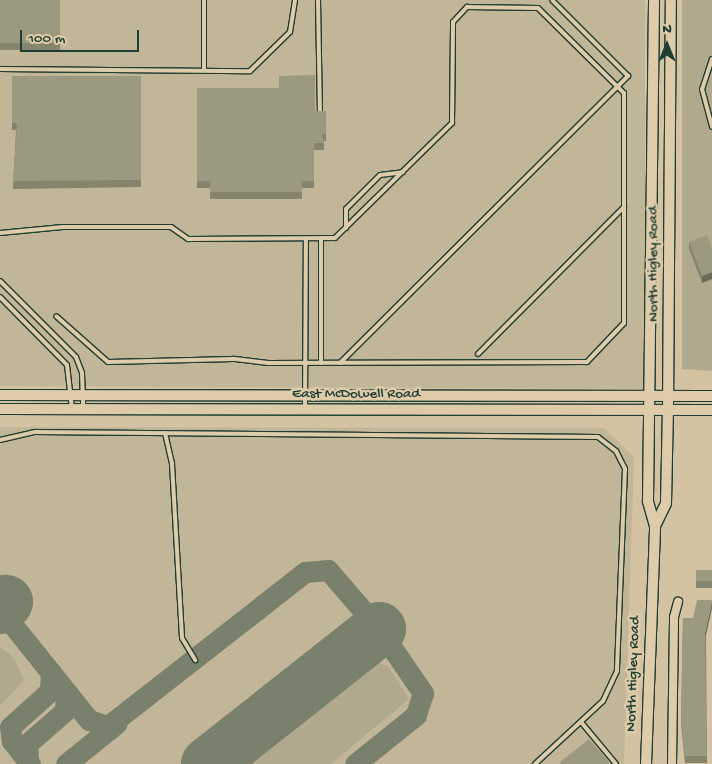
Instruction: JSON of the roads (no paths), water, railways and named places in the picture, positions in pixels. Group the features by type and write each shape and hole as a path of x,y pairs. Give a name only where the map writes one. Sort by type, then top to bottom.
{"main road":[{"name":"North Higley Road","path":"646,764 656,526 648,500 651,410 654,0"},
{"name":"North Higley Road","path":"656,526 666,503 670,0"},
{"name":"East McDowell Road","path":"0,395 712,396"},
{"name":"East McDowell Road","path":"0,409 712,410"}],"street":[{"path":"672,764 674,617 678,602"}],"lane":[{"path":"204,0 204,70"},
{"path":"0,70 204,70 254,68 290,32 295,0"},
{"path":"318,0 320,112"},
{"path":"340,363 628,76 552,0"},
{"path":"0,233 63,227 170,227 188,239 335,238 452,122 453,22 467,7 538,8 624,93 624,323 587,362 306,363 233,359 105,362 56,316"},
{"path":"712,59 702,89 712,127"},
{"path":"346,228 346,209 380,175 402,172"},
{"path":"478,354 624,207"},
{"path":"305,410 306,239"},
{"path":"320,363 321,239"},
{"path":"0,281 76,358 82,372 83,409"},
{"path":"0,297 67,365 72,409"},
{"path":"0,440 30,433 580,433 606,442 620,457 626,479 617,671 603,702 535,764"},
{"path":"165,433 172,464 182,638 195,660"},
{"path":"581,722 616,764"}]}
